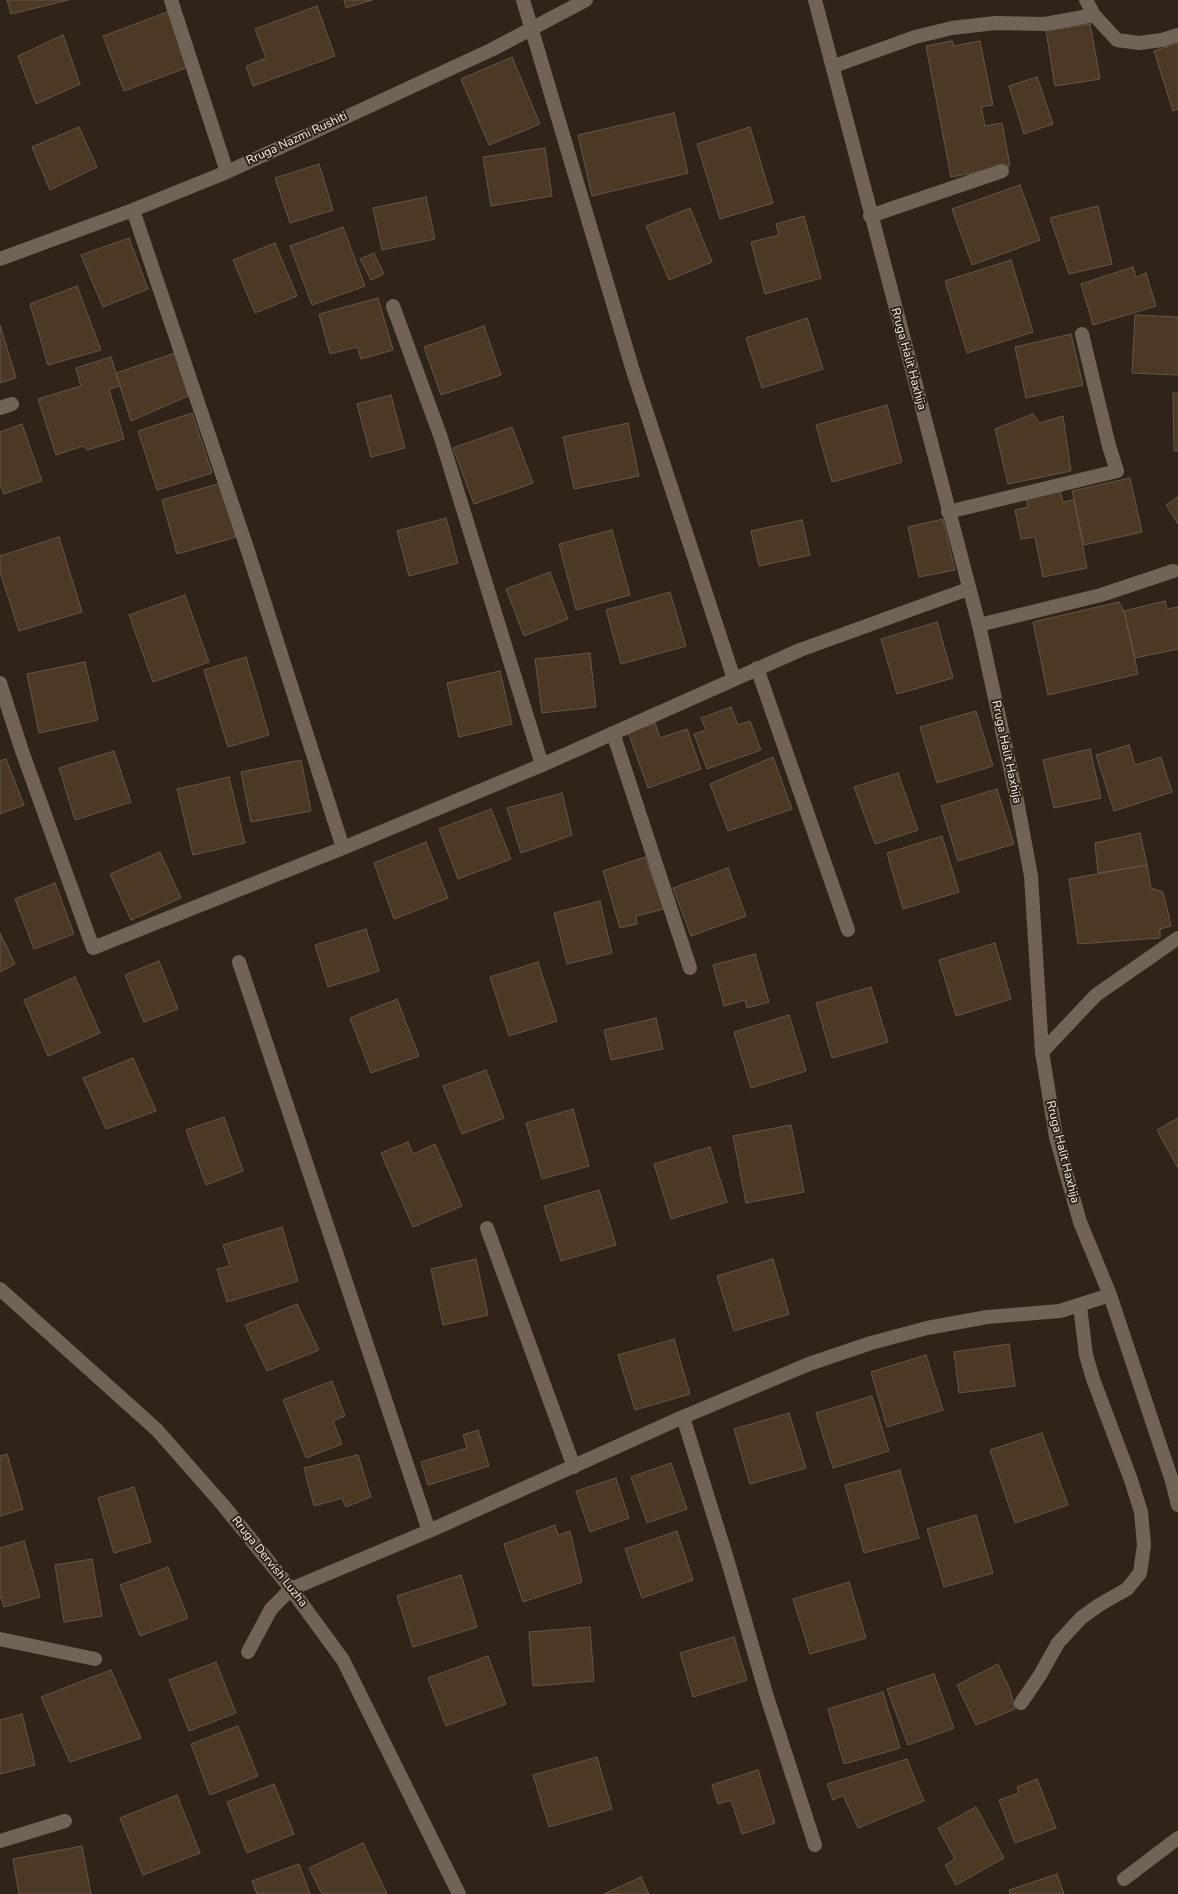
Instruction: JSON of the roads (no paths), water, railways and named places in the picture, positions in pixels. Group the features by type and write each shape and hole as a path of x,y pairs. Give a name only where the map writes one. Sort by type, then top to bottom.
{"street":[{"path":"171,0 227,172"},
{"path":"523,0 530,30 634,371 734,679"},
{"name":"Rruga Nazmi Rushiti","path":"0,259 133,210 227,172 491,50 586,0"},
{"name":"Rruga Halit Haxhija","path":"815,0 834,66 870,216 979,625 1015,790 1030,876 1042,1052 1056,1137 1080,1222 1110,1295 1172,1481 1178,1505"},
{"path":"1086,0 1094,15 1117,40 1139,43 1162,40 1178,34"},
{"path":"834,66 915,37 952,28 995,23 1045,24 1094,15"},
{"path":"870,216 1002,171"},
{"path":"133,210 245,542 343,848"},
{"path":"393,306 441,438 542,765"},
{"path":"948,512 1117,471 1109,446 1082,334"},
{"path":"979,625 1084,599 1172,571"},
{"path":"0,683 22,751 93,948 343,848 542,765 800,650 968,589"},
{"path":"757,668 848,930"},
{"path":"613,733 690,968"},
{"path":"1042,1052 1096,995 1178,938"},
{"path":"239,962 429,1531"},
{"path":"487,1228 574,1467"},
{"name":"Rruga Dervish Luzha","path":"0,1290 157,1430 291,1589 343,1660 459,1894"},
{"path":"248,1652 271,1609 291,1589 429,1531 683,1417 809,1364 871,1343 927,1328 987,1317 1060,1310 1080,1306 1110,1295"},
{"path":"1021,1702 1040,1675 1058,1643 1081,1618 1127,1589 1140,1573 1144,1545 1141,1512 1093,1379 1086,1355 1080,1306"},
{"path":"683,1417 767,1697 815,1844"},
{"path":"0,1639 95,1659"},
{"path":"0,1841 65,1821"},
{"path":"1124,1878 1178,1838"}]}
